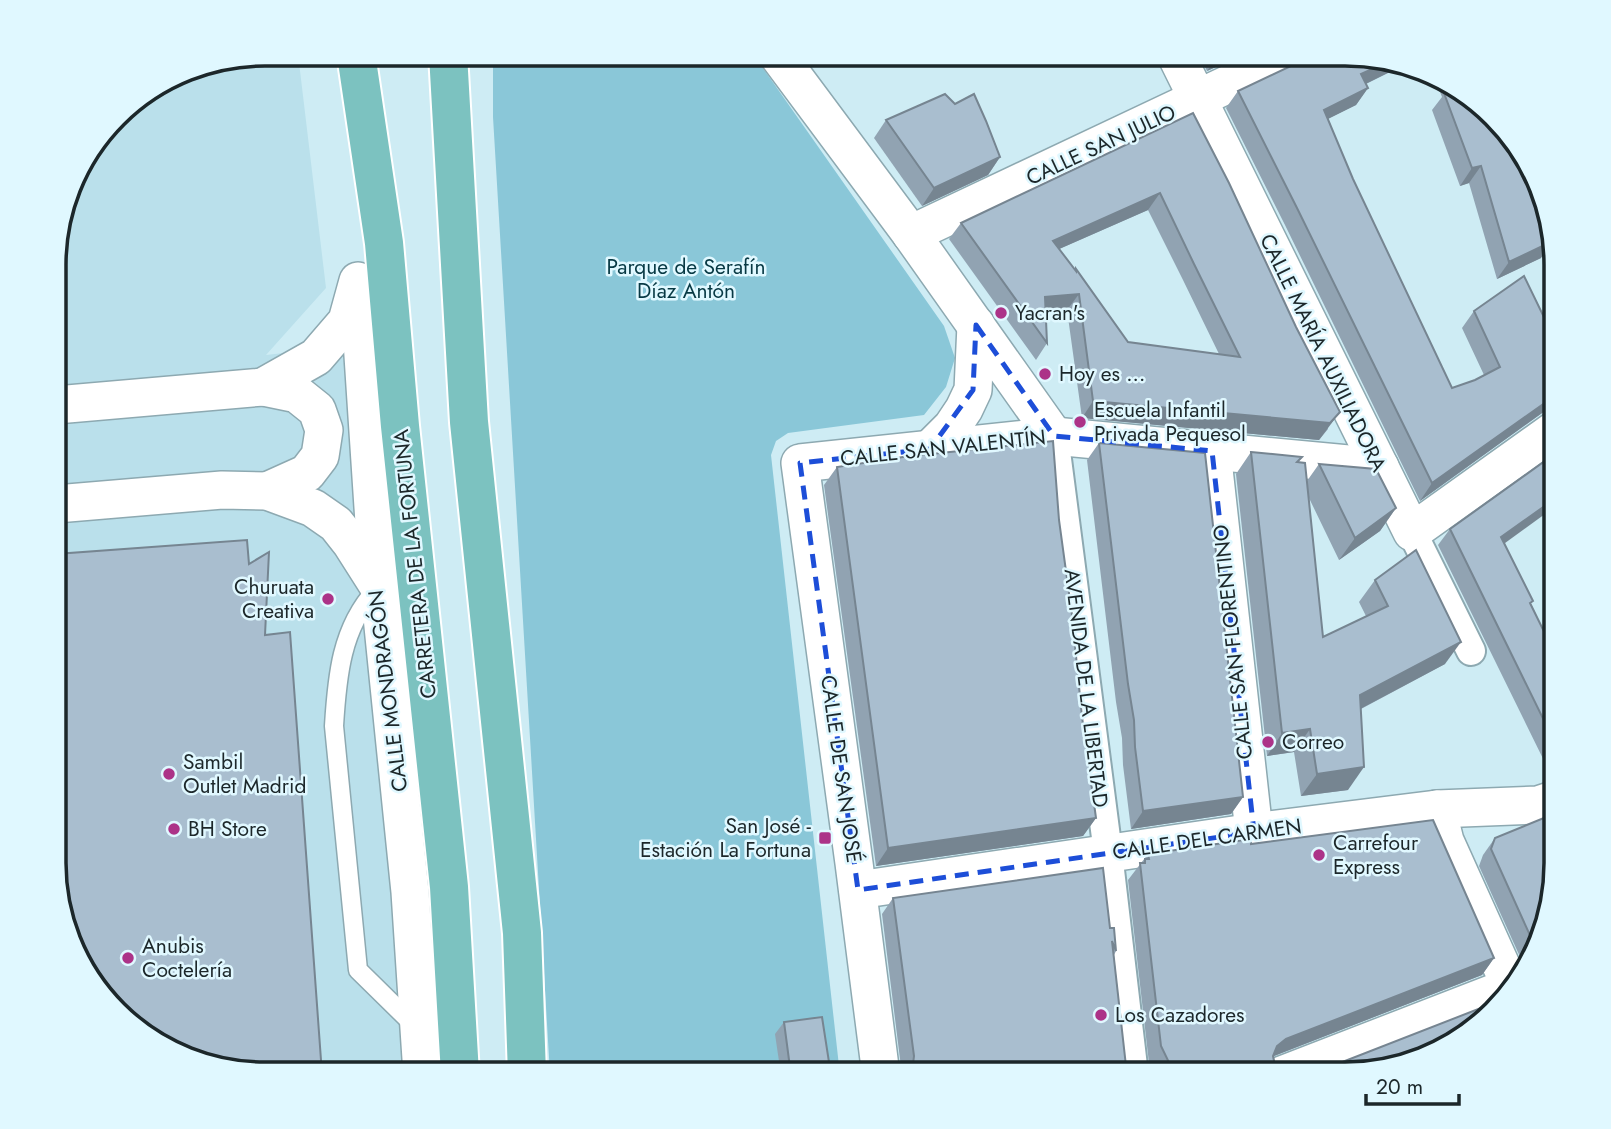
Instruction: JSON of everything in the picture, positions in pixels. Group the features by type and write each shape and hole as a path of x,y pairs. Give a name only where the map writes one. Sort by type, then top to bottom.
{"main road":[{"name":"CARRETERA DE LA FORTUNA","path":"357,66 384,243 400,426 449,887 459,1062"},
{"path":"449,66 470,422 522,933 527,1062"}],"street":[{"name":"AVENIDA DE LA LIBERTAD","path":"786,66 911,234 1054,436 1132,1062"},
{"name":"CALLE MARÍA AUXILIADORA","path":"1181,67 1471,651"},
{"name":"CALLE SAN JULIO","path":"911,234 1265,67"},
{"path":"263,387 316,357 347,321 358,281 384,243"},
{"path":"358,281 379,587"},
{"path":"930,449 951,427 973,390 976,325"},
{"path":"66,404 263,387 297,394 317,410 324,430 320,456 307,473 267,491"},
{"name":"CALLE SAN VALENTÍN","path":"800,463 1054,436 1380,467"},
{"path":"1412,532 1544,438"},
{"name":"CALLE SAN FLORENTINO","path":"1212,451 1254,832"},
{"name":"CALLE DE SAN JOSÉ","path":"800,463 880,1062"},
{"name":"CALLE MONDRAGÓN","path":"66,503 222,490 267,491 313,508 336,524 379,587 410,892 421,1062"},
{"name":"CALLE DEL CARMEN","path":"858,890 1254,832 1437,809 1544,803"},
{"path":"1437,809 1445,841 1509,977"},
{"path":"1317,1062 1495,995"}],"lane":[{"path":"379,587 356,617 344,647 334,726 358,970 419,1029"}],"highlighted area":[{"path":"976,325 1054,436 1212,451 1254,832 858,890 800,463 930,449 973,390"}],"shaded area":[{"path":"299,66 326,288 266,355 379,342 440,1062 238,1061 70,902 67,876 66,266 73,214 87,178 108,144 134,116 166,93 202,77 240,68"}],"green space":[{"name":"Parque de Serafín Díaz Antón","path":"493,66 762,66 944,326 955,358 946,387 924,415 788,433 776,441 771,455 839,1062 549,1062 493,117"}],"building":[{"path":"1289,67 1373,69 1361,74 1368,88 1324,110 1353,179 1452,388 1500,367 1474,311 1524,276 1544,317 1544,404 1432,483 1238,91"},
{"path":"1444,93 1477,116 1495,134 1518,166 1538,214 1543,246 1509,262 1481,166 1472,168"},
{"path":"945,94 955,104 974,94 1000,157 934,188 886,120"},
{"path":"1193,113 1340,412 1330,423 1093,401 1079,294 1045,297 1047,343 961,223","holes":["1160,193 1240,357 1128,342 1053,241"]},
{"path":"1053,441 1059,520 1096,818 888,848 837,467"},
{"path":"1099,443 1205,453 1243,797 1143,811"},
{"path":"1251,452 1302,457 1297,462 1305,463 1323,637 1388,606 1375,580 1416,550 1461,642 1360,695 1364,767 1317,774 1310,729 1282,733"},
{"path":"1544,462 1544,507 1501,537 1533,601 1530,603 1544,632 1544,721 1450,529"},
{"path":"1319,464 1376,469 1396,508 1355,538"},
{"name":"Sambil Outlet Madrid","path":"247,540 249,564 269,552 265,635 290,632 321,1062 240,1061 189,1047 166,1036 134,1013 116,995 93,963 73,915 67,876 66,553"},
{"path":"1544,818 1544,876 1541,902 1530,936 1491,849 1495,838"},
{"path":"1433,820 1494,958 1286,1039 1277,1046 1273,1056 1274,1062 1169,1062 1161,1046 1140,863 1149,859 1148,854 1251,839 1251,844"},
{"path":"1103,868 1110,928 1114,928 1116,951 1112,941 1126,1062 913,1062 893,898"},
{"path":"1483,1007 1456,1029 1422,1047 1371,1061 1342,1062"},
{"path":"822,1017 829,1062 789,1062 784,1022"}],"place":[{"name":"Yacran's","path":"1001,313"},
{"name":"Hoy es ...","path":"1045,374"},
{"name":"Escuela Infantil Privada Pequesol","path":"1080,422"},
{"name":"Churuata Creativa","path":"328,599"},
{"name":"Correo","path":"1268,742"},
{"name":"Sambil Outlet Madrid","path":"169,774"},
{"name":"BH Store","path":"174,829"},
{"name":"San José - Estación La Fortuna","path":"825,838"},
{"name":"Carrefour Express","path":"1319,855"},
{"name":"Anubis Coctelería","path":"128,958"},
{"name":"Los Cazadores","path":"1101,1015"}]}
